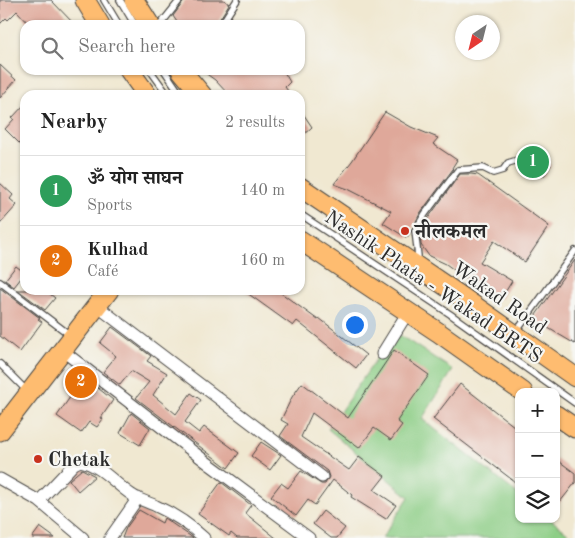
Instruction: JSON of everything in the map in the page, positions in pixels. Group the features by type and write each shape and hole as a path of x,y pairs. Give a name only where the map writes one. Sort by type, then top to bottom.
{"main road":[{"path":"84,0 97,20"},
{"path":"134,0 147,20"},
{"path":"133,75 143,90"},
{"path":"189,75 199,90"},
{"name":"Wakad Road","path":"305,190 574,375"},
{"path":"305,243 517,388"},
{"path":"2,425 30,393 105,295"},
{"path":"560,418 575,428"}],"street":[{"path":"97,306 322,477"},
{"path":"382,354 408,312"},
{"path":"68,344 209,464 309,538"},
{"path":"39,501 74,464 80,461 88,462 133,496 157,506 190,525 204,538"},
{"path":"0,479 39,501 83,538"},
{"path":"110,538 138,498"}],"lane":[{"path":"104,0 116,20"},
{"path":"120,0 132,20"},
{"path":"164,20 180,0"},
{"path":"224,20 238,0"},
{"path":"154,75 164,90"},
{"path":"167,75 177,90"},
{"path":"412,264 418,256 415,231 425,214 458,170 483,168 493,173 503,170 508,163 522,159 528,150"},
{"name":"Nashik Phata - Wakad BRTS","path":"305,217 450,314 575,403"},
{"path":"515,334 575,251"},
{"path":"0,282 68,344"},
{"path":"0,364 30,393"}],"green space":[{"path":"395,332 453,370 422,419 515,492 515,523 555,523 574,538 382,538 409,497 328,429"}],"building":[{"path":"0,0 51,0 70,20 25,20 17,11 8,20 6,18 0,24"},
{"path":"185,0 224,0 229,4 219,20 176,20 173,16"},
{"path":"0,65 16,80 0,98"},
{"path":"208,75 286,75 290,82 285,87 287,90 224,90"},
{"path":"20,109 20,144 5,129 14,119 12,118"},
{"path":"385,112 411,127 438,138 433,144 457,160 453,169 421,212 407,238 383,223 391,211 334,184"},
{"path":"305,116 312,127 305,133"},
{"path":"532,152 551,165 543,177 523,163"},
{"path":"460,174 478,175 549,226 525,262 494,241 480,262 512,281 501,299 446,264 429,256 421,245 420,232"},
{"path":"0,183 13,195 10,199 17,205 0,224"},
{"path":"575,260 575,344 533,319"},
{"path":"16,266 20,269 20,279 14,287 5,280"},
{"path":"0,288 40,318 38,319 42,322 20,352 0,336"},
{"path":"25,295 51,295 55,298 45,310"},
{"path":"250,295 284,295 318,320 319,318 366,355 356,368 297,321 293,326"},
{"path":"112,327 151,356 147,361 167,373 153,395 176,414 191,393 201,400 185,422 199,433 204,427 239,453 228,468 136,398 149,382 131,371 120,385 103,372 116,356 100,343"},
{"path":"394,350 429,375 397,421 402,425 391,440 374,428 359,448 312,413 301,437 349,470 359,457 385,476 374,490 396,505 386,519 351,497 352,495 333,480 315,505 308,500 296,516 271,496 281,483 288,488 301,471 321,484 325,484 329,477 327,471 280,436 288,424 281,420 292,397 302,383 348,418"},
{"path":"84,377 113,400 97,427 89,422 81,433 57,416"},
{"path":"460,384 515,427 515,482 433,419"},
{"path":"131,413 150,428 140,445 120,433"},
{"path":"261,442 281,455 270,470 251,456"},
{"path":"560,462 575,473 575,483 560,502"},
{"path":"82,469 95,476 78,491 69,480"},
{"path":"221,482 251,505 245,513 276,538 237,538 231,533 229,536 198,514"},
{"path":"139,510 162,523 164,518 193,538 122,538 126,528"},
{"path":"323,511 345,528 337,538 331,538 313,524"},
{"path":"40,527 55,538 32,538"}],"place":[{"name":"ॐ योग साघन","path":"533,162"},
{"name":"नीलकमल","path":"405,231"},
{"name":"Kulhad","path":"81,382"},
{"name":"Chetak","path":"38,459"}]}
